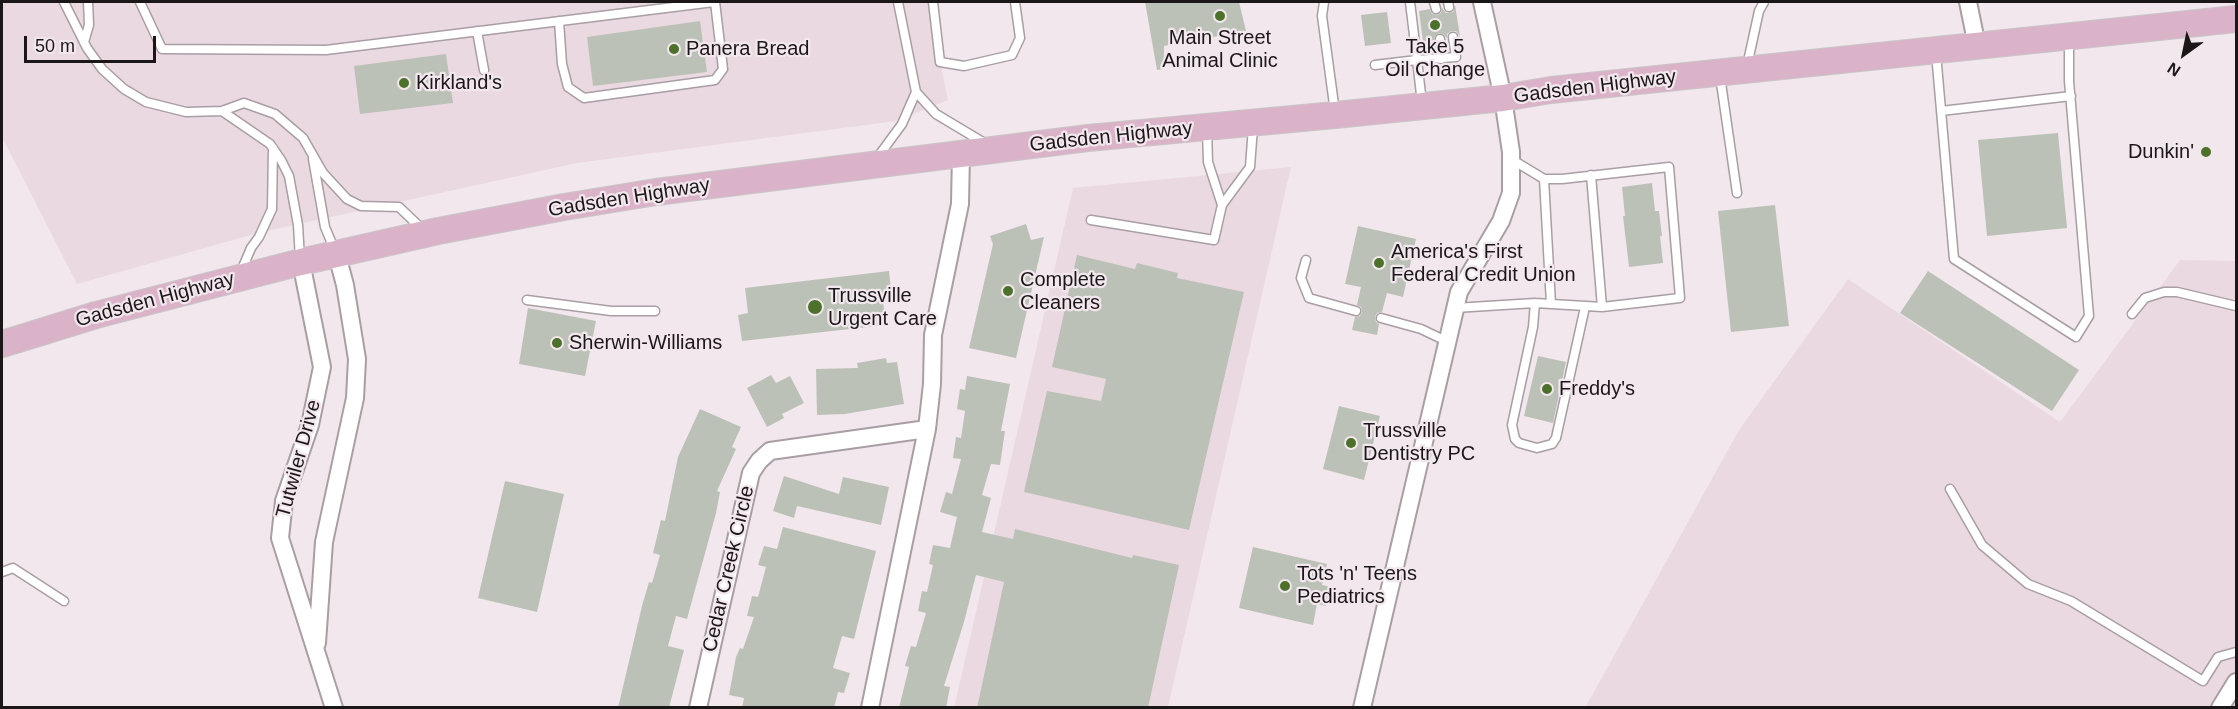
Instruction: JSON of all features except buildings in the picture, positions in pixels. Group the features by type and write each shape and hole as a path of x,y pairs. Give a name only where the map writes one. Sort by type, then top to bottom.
{"main road":[{"name":"Gadsden Highway","path":"2,344 96,315 301,262 427,234 564,207 656,192 1088,138 1503,98 1551,90 2236,19"}],"street":[{"path":"1362,708 1458,292 1501,221 1511,193 1511,159 1503,98 1482,2"},
{"path":"1968,2 1977,46"},
{"path":"870,708 927,429 932,384 933,335 960,204 961,154"},
{"name":"Tutwiler Drive","path":"316,653 324,542 355,398 357,369 345,285 337,255"},
{"name":"Tutwiler Drive","path":"301,262 322,368 310,425 284,501 280,538 334,708"},
{"name":"Cedar Creek Circle","path":"698,708 751,473 759,461 770,451 927,429"},
{"path":"2220,708 2236,682"}],"lane":[{"path":"64,2 84,42 102,69 124,89 147,102 186,112 222,111 244,103 275,114 303,138 323,173 347,199 361,206 399,207 427,234"},
{"path":"84,42 89,25 88,2"},
{"path":"140,2 162,49 326,50 477,31 714,2 723,69 715,80 584,98 568,87 562,64 559,21"},
{"path":"898,2 916,92 936,114 996,150"},
{"path":"933,2 940,62 964,66 1012,55 1020,38 1015,2"},
{"path":"1324,2 1322,16 1335,115"},
{"path":"1410,2 1423,106"},
{"path":"1747,70 1759,11 1764,2"},
{"path":"477,31 484,70"},
{"path":"1936,50 1954,259 2076,337 2089,316 2068,36"},
{"path":"1375,65 1456,57 1453,37"},
{"path":"1440,39 1442,59"},
{"path":"1720,72 1737,193"},
{"path":"872,165 902,124 916,92"},
{"path":"1941,111 2071,96"},
{"path":"222,111 273,147 281,160 288,176 298,225 301,262"},
{"path":"1091,220 1214,240 1222,205 1250,167 1253,123"},
{"path":"1207,127 1208,162 1222,205"},
{"path":"239,277 250,248 259,237 272,209 273,147"},
{"path":"313,155 326,227 337,255"},
{"path":"1455,308 1535,303 1602,307 1680,298 1669,167 1544,179 1511,159"},
{"path":"1591,175 1602,307"},
{"path":"1544,179 1551,304"},
{"path":"1306,260 1301,278 1309,298 1356,311"},
{"path":"2132,314 2145,298 2164,292 2178,292 2236,306"},
{"path":"527,300 611,311 655,311"},
{"path":"1535,303 1533,327 1512,425 1515,439 1519,443 1537,448 1552,444 1556,438 1585,307"},
{"path":"1381,318 1421,329 1446,341"},
{"path":"1950,489 1982,545 2028,584 2071,601 2203,681 2218,657 2236,652"},
{"path":"2,572 13,568 64,601"}],"shaded area":[{"path":"2,2 928,2 948,100 896,121 577,163 258,233 77,284 2,137"},
{"path":"1291,167 1168,707 954,708 1073,188"},
{"path":"2180,260 2236,261 2236,707 1585,708 1739,430 1848,279 2060,422"}],"place":[{"name":"Main Street Animal Clinic","path":"1220,16"},
{"name":"Take 5 Oil Change","path":"1435,25"},
{"name":"Panera Bread","path":"674,49"},
{"name":"Kirkland's","path":"404,83"},
{"name":"Dunkin'","path":"2206,152"},
{"name":"America's First Federal Credit Union","path":"1379,263"},
{"name":"Complete Cleaners","path":"1008,291"},
{"name":"Trussville Urgent Care","path":"815,307"},
{"name":"Sherwin-Williams","path":"557,343"},
{"name":"Freddy's","path":"1547,389"},
{"name":"Trussville Dentistry PC","path":"1351,443"},
{"name":"Tots 'n' Teens Pediatrics","path":"1285,586"}]}
